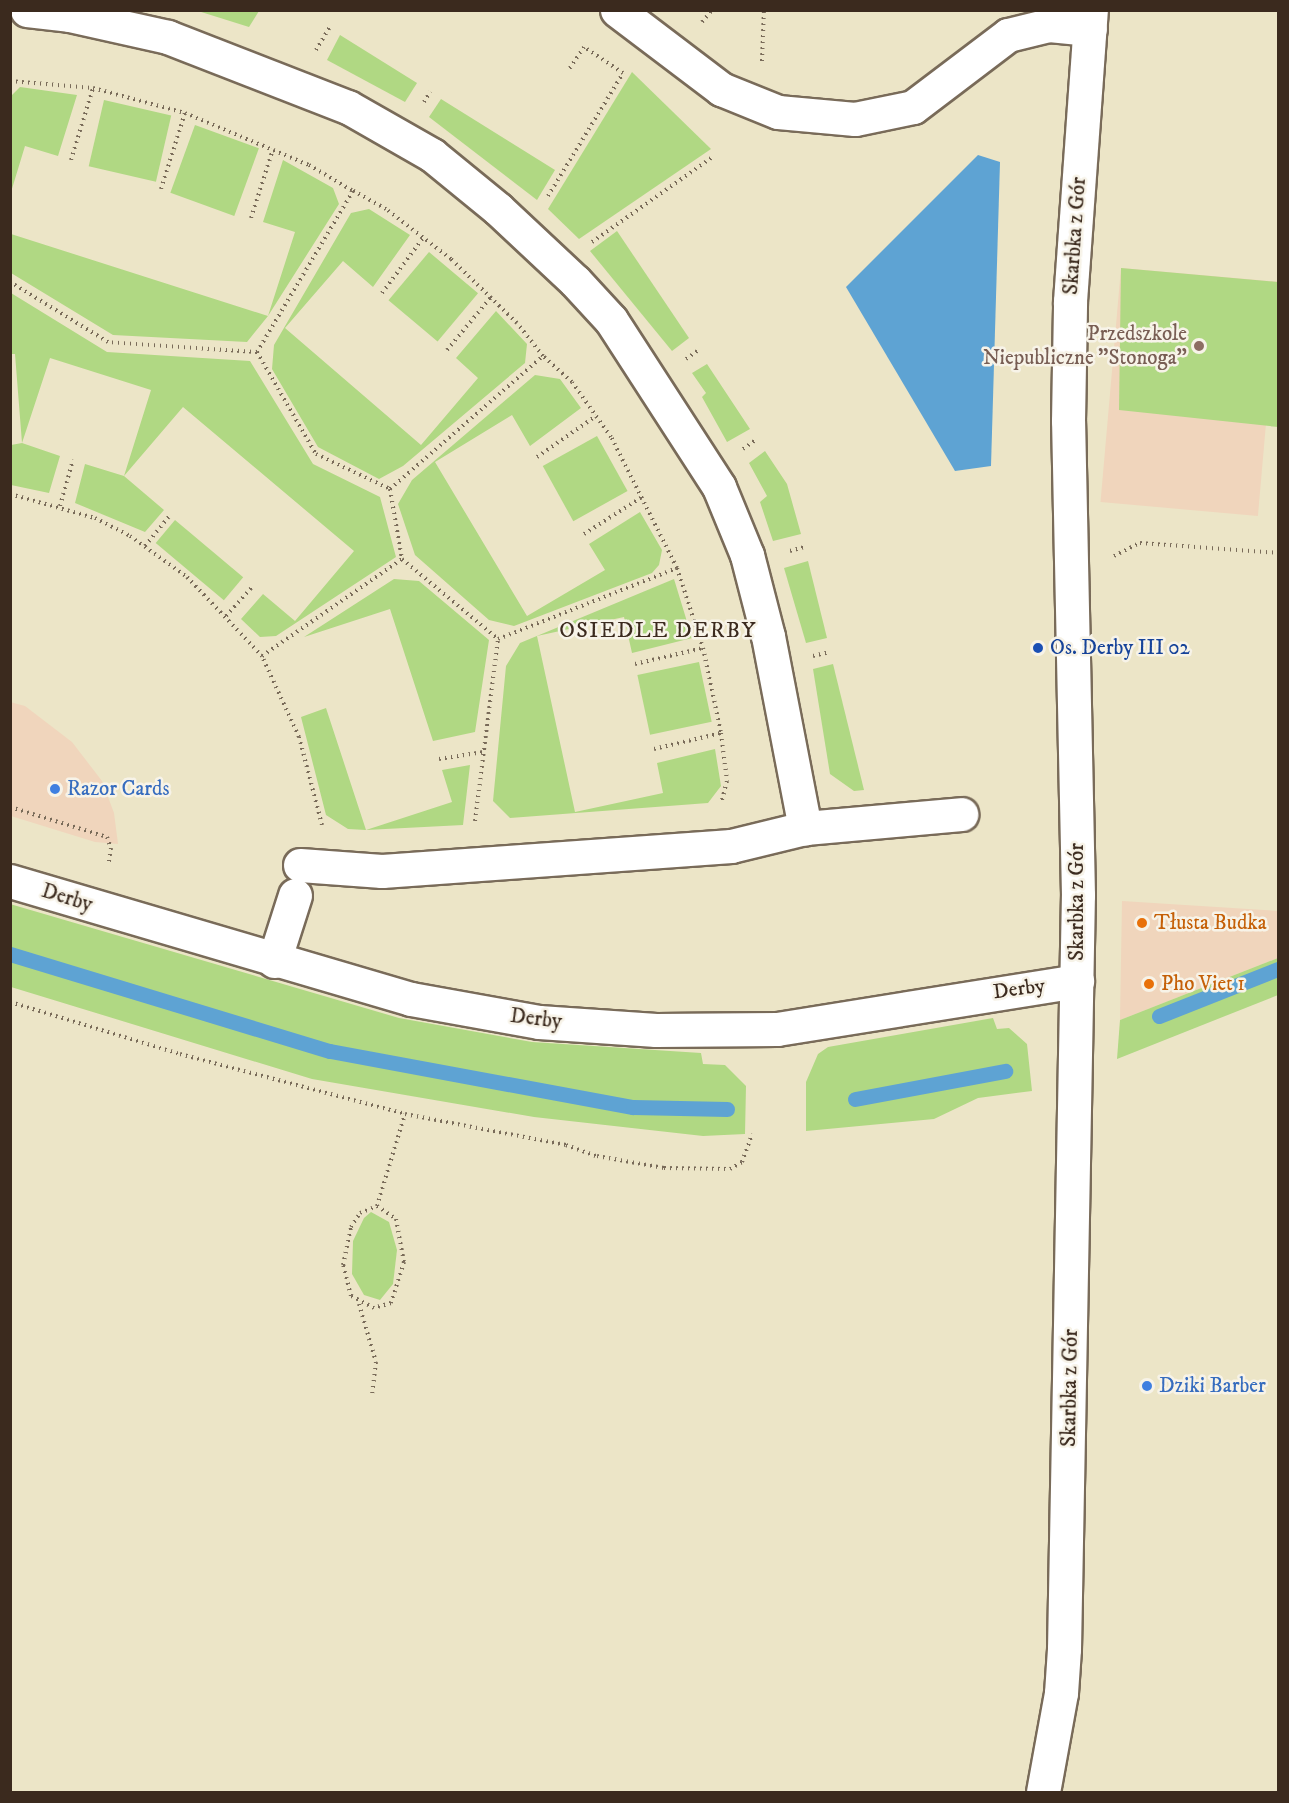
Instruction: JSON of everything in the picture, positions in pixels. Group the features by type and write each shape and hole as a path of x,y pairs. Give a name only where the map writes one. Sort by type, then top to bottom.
{"street":[{"path":"27,10 69,15 168,37 348,106 432,155 498,209 582,289 611,320 667,400 719,487 747,555 768,636 805,828"},
{"path":"617,10 721,89 778,112 855,119 913,107 1008,35 1049,25 1090,20"},
{"name":"Skarbka z Gór","path":"1043,1792 1061,1693 1064,1649 1077,981 1068,388 1070,301 1090,20"},
{"path":"274,961 297,880 382,871 505,864 731,846 805,828 961,814"},
{"name":"Derby","path":"10,881 274,961 423,1001 540,1022 656,1030 777,1029 1077,981"}],"path":[{"path":"315,53 328,28"},
{"path":"544,202 623,73 584,47 568,71"},
{"path":"10,81 93,88 185,113 273,149 353,191 423,238 492,297 543,356 572,382 596,416 642,496 676,568 703,648 720,733 727,781 724,799 714,810"},
{"path":"71,160 93,88"},
{"path":"161,189 185,113"},
{"path":"251,218 273,149"},
{"path":"589,244 711,158"},
{"path":"258,352 353,191"},
{"path":"382,293 423,238"},
{"path":"10,282 108,342 258,352"},
{"path":"447,350 492,297"},
{"path":"258,352 316,454 390,489"},
{"path":"390,489 543,356"},
{"path":"537,457 596,416"},
{"path":"60,506 73,460"},
{"path":"390,489 402,559 498,639"},
{"path":"10,494 60,506 95,518 145,546 186,577 226,616 262,656 299,737 321,823 328,830"},
{"path":"584,534 642,496"},
{"path":"145,546 170,515"},
{"path":"1104,564 1123,549 1140,543 1278,553"},
{"path":"262,656 402,559"},
{"path":"498,639 676,568"},
{"path":"226,616 253,586"},
{"path":"474,829 498,639"},
{"path":"635,664 703,648"},
{"path":"654,749 720,733"},
{"path":"439,759 483,752"},
{"path":"10,807 107,837 111,848 106,873"},
{"path":"10,1002 180,1054 405,1114 664,1168 730,1169 742,1162 752,1134"},
{"path":"377,1206 405,1114"},
{"path":"359,1303 374,1308 391,1303 404,1262 396,1219 377,1206"},
{"path":"372,1395 376,1362 359,1303 344,1281 345,1246 360,1213 377,1206"}],"shaded area":[{"name":"Przedszkole Niepubliczne \"Stonoga\"","path":"1121,268 1278,282 1258,516 1101,502"},
{"path":"10,702 25,706 72,742 102,781 114,813 118,844 95,842 11,816"},
{"path":"1122,901 1278,911 1278,958 1120,1020"}],"green space":[{"path":"198,11 259,11 249,27"},
{"path":"340,35 417,83 405,102 327,60"},
{"path":"632,72 711,149 579,239 548,209"},
{"path":"20,87 77,95 58,156 25,146 11,192 11,96"},
{"path":"441,99 555,170 537,200 429,117"},
{"path":"104,100 171,116 156,182 89,166"},
{"path":"195,125 259,148 234,216 170,193"},
{"path":"283,160 333,188 339,204 268,316 295,232 263,222"},
{"path":"369,209 410,235 373,287 343,261 285,328 421,445 478,378 456,358 496,311 527,344 525,363 403,466 379,479 318,447 272,369 274,345 351,213"},
{"path":"617,231 689,338 672,351 590,251"},
{"path":"11,234 268,316 247,342 113,335 11,273"},
{"path":"429,252 478,293 438,341 389,300"},
{"name":"Przedszkole Niepubliczne \"Stonoga\"","path":"1121,268 1278,282 1278,427 1119,410"},
{"path":"11,293 107,352 250,361 313,464 380,497 396,557 276,636 260,637 241,619 263,594 295,621 354,551 183,407 124,476 151,390 50,358 22,443 15,354 11,354"},
{"path":"707,364 750,429 727,442 702,397 706,393 692,373"},
{"path":"535,375 560,379 581,408 530,446 512,415 435,462 527,616 605,570 589,544 640,512 662,550 659,565 652,573 514,626 489,620 415,555 398,504 412,480"},
{"path":"597,436 628,491 573,521 543,466"},
{"path":"22,443 60,456 49,493 11,485 11,445"},
{"path":"765,451 787,484 801,534 773,541 760,502 767,496 749,463"},
{"path":"85,464 124,476 164,510 145,532 75,503"},
{"path":"175,520 243,577 224,600 156,543"},
{"path":"808,561 827,638 806,643 784,568"},
{"path":"394,579 419,581 489,640 475,732 433,741 390,609 304,637"},
{"path":"674,579 692,638 632,653 624,617 537,636 575,812 663,793 657,763 715,749 721,786 708,803 510,818 493,801 506,666 520,643"},
{"path":"699,662 712,722 650,735 637,675"},
{"path":"833,664 864,790 854,791 830,774 813,669"},
{"path":"326,708 366,830 348,829 326,815 301,717"},
{"path":"470,765 463,825 366,830 452,802 442,770"},
{"path":"10,904 399,1018 532,1042 701,1053 703,1064 725,1065 746,1086 745,1134 703,1136 534,1117 312,1079 11,987"},
{"path":"1278,958 1278,995 1117,1059 1120,1020"},
{"path":"993,1018 997,1029 1009,1028 1027,1044 1032,1091 978,1098 934,1119 806,1131 806,1082 818,1054 828,1047"},
{"path":"371,1212 389,1222 397,1250 393,1284 380,1300 364,1295 352,1274 353,1241 364,1218"}],"water":[{"path":"978,155 1000,162 991,466 955,471 846,287"}],"waterway":[{"path":"10,954 330,1051 633,1107 727,1109"},
{"path":"1159,1016 1278,969"},
{"path":"855,1099 1005,1071"}],"place":[{"name":"Przedszkole Niepubliczne \"Stonoga\"","path":"1199,346"},
{"name":"Os. Derby III 02","path":"1038,648"},
{"name":"Razor Cards","path":"55,789"},
{"name":"Tłusta Budka","path":"1142,923"},
{"name":"Pho Viet 1","path":"1149,984"},
{"name":"Dziki Barber","path":"1147,1386"}],"district":[{"name":"OSIEDLE DERBY","path":"658,631"}]}
